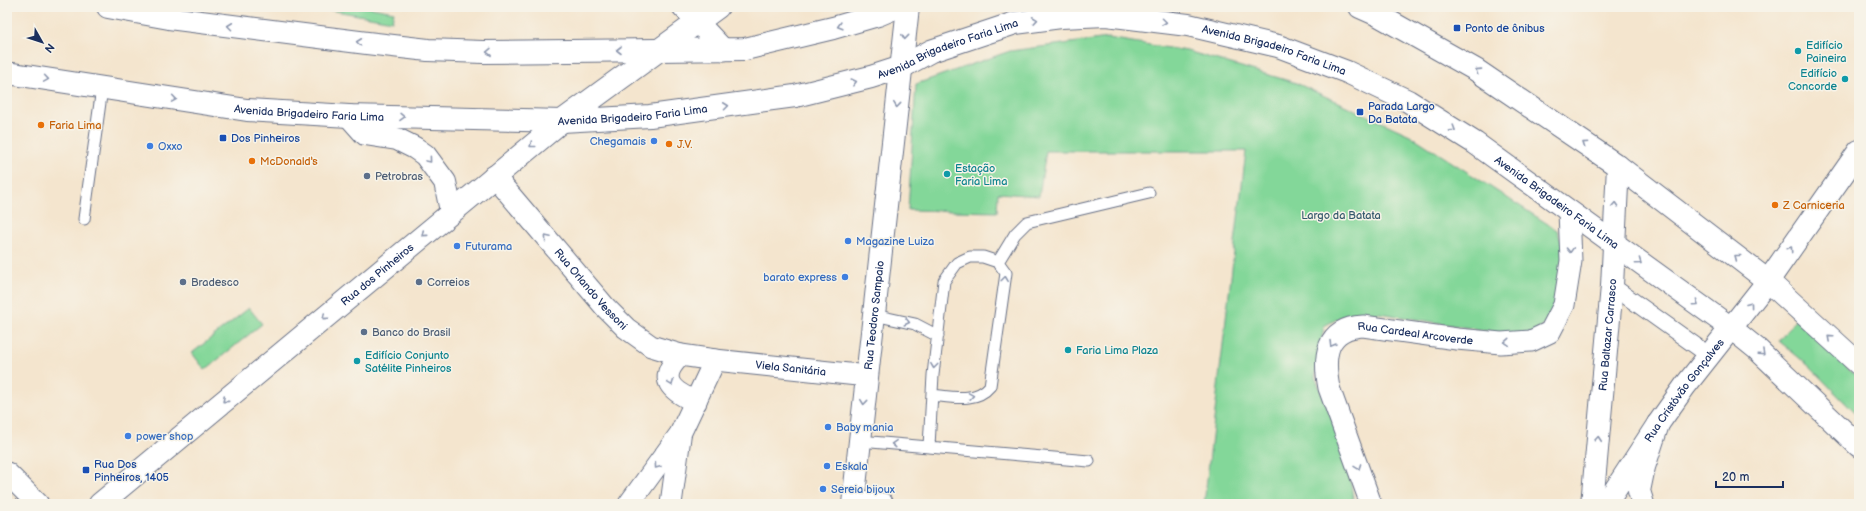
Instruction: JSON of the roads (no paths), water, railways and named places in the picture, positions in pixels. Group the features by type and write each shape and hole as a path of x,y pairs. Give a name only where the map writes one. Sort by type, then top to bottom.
{"main road":[{"path":"108,7 169,18 428,50 483,52 745,49 784,41 878,15 897,7"},
{"name":"Rua dos Pinheiros","path":"100,504 562,120 658,50 690,14 718,7"},
{"name":"Rua Teodoro Sampaio","path":"854,502 908,7"},
{"path":"1360,7 1378,15 1476,70 1618,166 1768,281 1859,364"},
{"name":"Avenida Brigadeiro Faria Lima","path":"7,73 247,110 349,116 562,120 650,116 795,96 871,78 902,67 931,51 1015,23 1061,17 1106,15 1188,25 1278,46 1347,72 1408,101 1475,143 1731,328 1757,349 1859,446"},
{"path":"349,116 365,134 397,139 425,155 445,182 451,212"},
{"name":"Rua Cristóvão Gonçalves","path":"1606,504 1658,424 1768,281 1859,151"},
{"name":"Rua Baltazar Carrasco","path":"1592,504 1612,286 1618,166"},
{"path":"1643,504 1639,492 1644,467 1658,424"}],"street":[{"path":"690,14 724,50"},
{"name":"Rua Orlando Vessoni","path":"494,176 606,308 626,328 651,346 681,355 715,360"},
{"name":"Rua Cardeal Arcoverde","path":"1371,504 1329,388 1326,370 1326,356 1331,343 1340,333 1350,327 1363,326 1501,343 1531,340 1550,332 1564,305 1570,261 1569,211"},
{"path":"1612,286 1710,356"},
{"path":"681,355 672,366 668,379 670,385 679,394 696,402"},
{"path":"629,504 680,434 715,360"},
{"name":"Viela Sanitária","path":"715,360 867,376"},
{"path":"671,504 680,434"},
{"path":"7,473 38,504"},
{"path":"854,502 884,504"}],"lane":[{"path":"84,219 102,88"},
{"path":"998,262 1015,234 1027,222 1149,193"},
{"path":"929,446 932,395 944,281 957,263 970,257 984,257 998,262 1006,273 990,386 985,391 973,397 932,395"},
{"path":"874,315 915,324 938,336"},
{"path":"860,441 1089,460"}],"place":[{"name":"Ponto de ônibus","path":"1457,28"},
{"name":"Edifício Paineira","path":"1798,51"},
{"name":"Edifício Concorde","path":"1845,79"},
{"name":"Parada Largo Da Batata","path":"1360,112"},
{"name":"Faria Lima","path":"41,125"},
{"name":"Dos Pinheiros","path":"223,138"},
{"name":"Chegamais","path":"654,141"},
{"name":"J.V.","path":"669,144"},
{"name":"Oxxo","path":"150,146"},
{"name":"McDonald's","path":"252,161"},
{"name":"Estação Faria Lima","path":"947,174"},
{"name":"Petrobras","path":"367,176"},
{"name":"Z Carniceria","path":"1775,205"},
{"name":"Magazine Luiza","path":"848,241"},
{"name":"Futurama","path":"457,246"},
{"name":"barato express","path":"845,277"},
{"name":"Bradesco","path":"183,282"},
{"name":"Correios","path":"419,282"},
{"name":"Banco do Brasil","path":"364,332"},
{"name":"Faria Lima Plaza","path":"1068,350"},
{"name":"Edifício Conjunto Satélite Pinheiros","path":"357,361"},
{"name":"Baby mania","path":"828,427"},
{"name":"power shop","path":"128,436"},
{"name":"Eskala","path":"827,466"},
{"name":"Rua Dos Pinheiros, 1405","path":"86,470"},
{"name":"Sereia bijoux","path":"823,489"}],"park label":[{"name":"Largo da Batata","path":"1341,215"}]}
